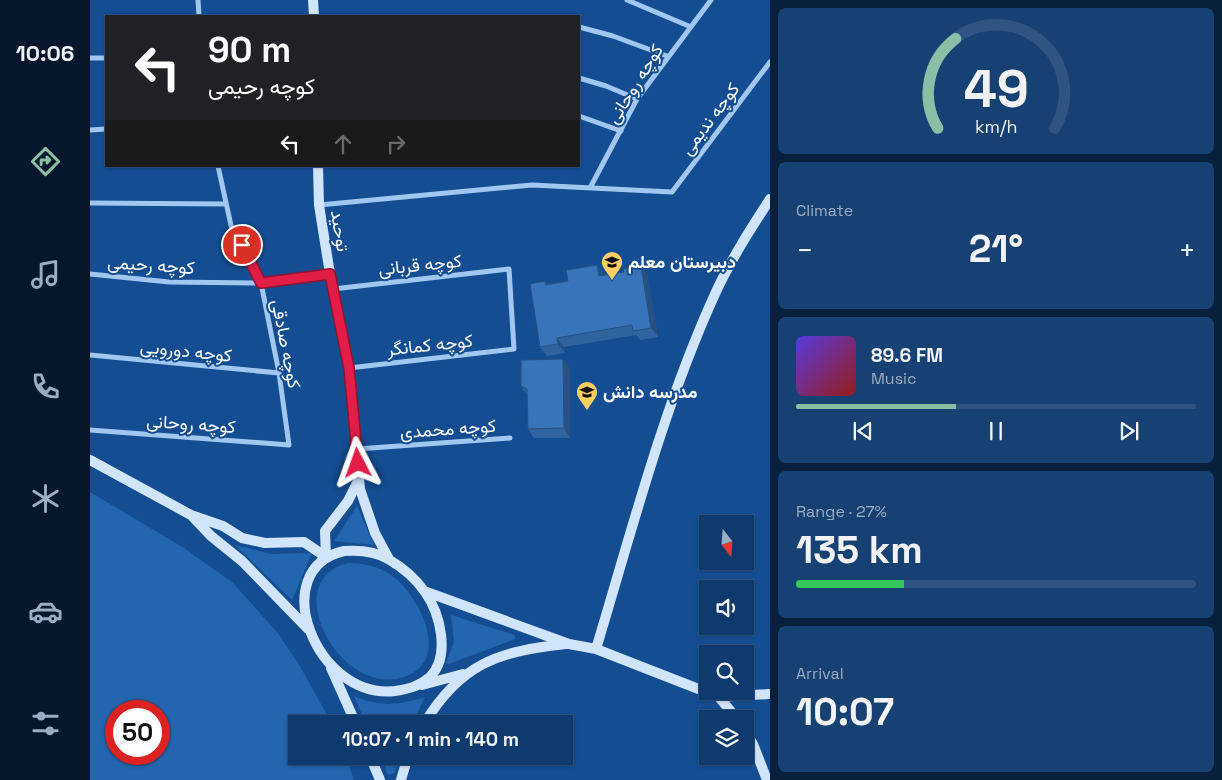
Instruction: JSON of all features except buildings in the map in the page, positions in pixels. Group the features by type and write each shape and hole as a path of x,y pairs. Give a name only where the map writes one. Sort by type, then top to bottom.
{"main road":[{"path":"313,0 314,15"},
{"name":"توحید","path":"318,167 319,205 330,274 349,368 359,479 371,522 388,559"},
{"path":"596,649 655,452 694,343 716,293 746,237 770,199"},
{"path":"90,460 191,515 223,526 253,541 277,544 304,542 325,531 348,501 359,479"},
{"path":"191,515 211,536 242,561 308,630 329,662 340,674 362,687 389,692 416,687 464,674 480,665 506,655 530,649 569,644"},
{"path":"325,531 326,557"},
{"path":"304,542 326,557"},
{"path":"308,630 304,611 306,592 316,567 326,557 354,551 370,552 388,559 404,571 424,591 438,624 441,647 439,658 432,675 416,687"},
{"path":"424,591 569,644 596,649 699,688"},
{"path":"329,662 352,715"},
{"path":"430,715 440,699 464,674"},
{"path":"754,695 770,694"},
{"path":"754,747 766,780"},
{"path":"374,765 380,780"},
{"path":"401,780 405,765"}],"street":[{"path":"198,0 199,15"},
{"path":"628,0 691,27"},
{"name":"کوچه روحانی","path":"590,188 637,99 667,56 711,0"},
{"path":"580,27 613,36 667,56"},
{"path":"90,58 105,58"},
{"name":"کوچه ندیمی","path":"590,188 672,192 770,62"},
{"path":"580,78 606,86 637,99"},
{"path":"580,116 620,131"},
{"path":"90,130 105,130"},
{"name":"کوچه صادقی","path":"218,167 232,230 251,260 261,283 279,373 290,445"},
{"path":"319,205 532,185 590,188"},
{"path":"90,203 225,204"},
{"name":"کوچه قربانی","path":"333,289 509,269 514,349"},
{"name":"کوچه رحیمی","path":"90,274 168,282 261,283 330,274"},
{"name":"کوچه کمانگر","path":"349,368 514,349"},
{"name":"کوچه دورویی","path":"90,355 279,373"},
{"name":"کوچه روحانی","path":"90,430 290,445"},
{"name":"کوچه محمدی","path":"357,449 510,438"}],"shaded area":[{"path":"90,492 184,548 233,583 277,632 301,668 327,715 288,715 288,765 349,765 354,780 90,780"},
{"path":"357,506 374,545 334,541"},
{"path":"235,545 271,554 312,553 292,600"},
{"path":"348,563 381,569 402,584 412,597 426,627 429,643 427,657 419,669 404,677 380,679 358,670 339,655 325,634 318,612 318,591 327,574"},
{"path":"451,615 515,635 515,639 449,664 446,663 454,642"},
{"path":"354,696 372,702 390,704 425,697 416,715 362,715"},
{"path":"384,765 397,765 394,773 388,775"}],"place":[{"name":"دبیرستان معلم","path":"612,281"},
{"name":"مدرسه دانش","path":"587,411"}],"route":[{"path":"242,245 261,283 330,274 349,368 358,463"}]}
